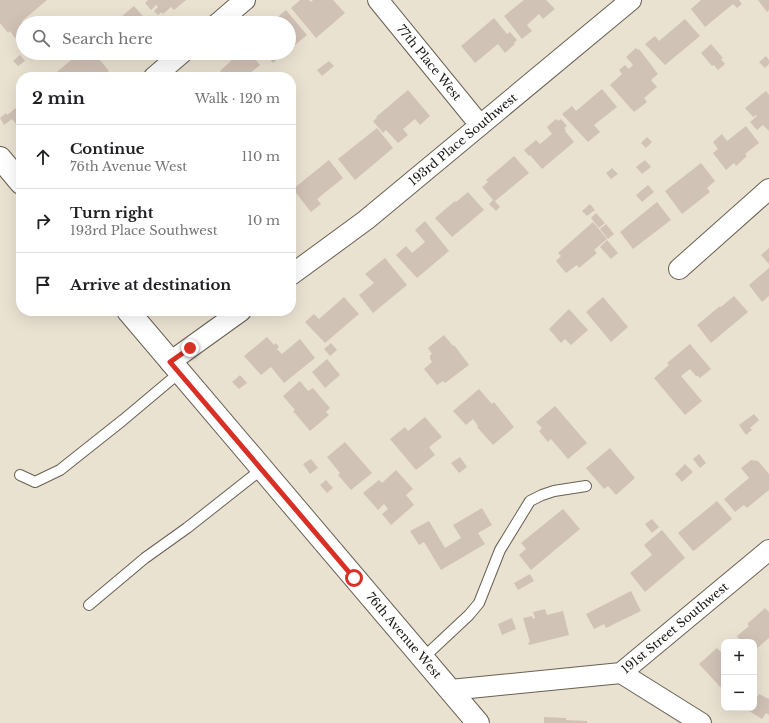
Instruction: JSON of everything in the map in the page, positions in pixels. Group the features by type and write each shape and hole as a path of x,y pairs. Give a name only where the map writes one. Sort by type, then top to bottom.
{"street":[{"path":"226,16 245,0"},
{"name":"77th Place West","path":"378,0 480,125"},
{"name":"193rd Place Southwest","path":"296,271 366,220 631,0"},
{"path":"160,72 174,60"},
{"path":"0,158 16,177"},
{"path":"678,269 769,189"},
{"name":"76th Avenue West","path":"132,316 478,723"},
{"path":"175,368 235,316"},
{"name":"191st Street Southwest","path":"450,690 621,673 769,550"},
{"path":"621,673 701,723"}],"lane":[{"path":"20,475 35,482 60,470 123,420 175,368"},
{"path":"89,605 145,558 187,528 262,470"},
{"path":"423,658 469,615 479,603 500,550 530,501 542,495 586,486"}],"building":[{"path":"0,0 47,0 28,16 16,16 15,38 10,31 8,33 0,23"},
{"path":"148,0 186,0 174,10 171,7 163,14 162,12 158,15 154,11 158,7 156,5 151,10 145,3"},
{"path":"300,0 309,0 311,2 313,0 333,0 345,13 316,38 291,8"},
{"path":"524,0 546,0 555,9 543,19 539,14 527,25 532,31 522,39 504,16"},
{"path":"701,0 739,0 742,4 737,8 733,4 705,27 691,9"},
{"path":"758,0 769,0 769,10 767,12"},
{"path":"134,6 143,16 122,16"},
{"path":"286,10 291,16 279,16"},
{"path":"494,18 507,34 510,32 517,40 514,43 515,44 505,53 498,44 475,63 461,46"},
{"path":"685,19 700,36 665,65 645,44 655,36 659,41"},
{"path":"296,22 307,35 296,44"},
{"path":"711,44 723,58 721,59 725,64 718,70 714,65 712,66 701,53"},
{"path":"636,48 638,50 639,49 658,74 651,80 657,87 644,98 647,102 634,112 610,85 622,74 619,70 625,65 629,69 633,65 626,57"},
{"path":"766,56 769,60 769,64 765,68 759,62"},
{"path":"16,58 16,60 25,61 18,66 13,61"},
{"path":"71,60 100,60 109,71 108,72 57,72"},
{"path":"230,60 256,60 260,65 251,72 220,71 231,61"},
{"path":"329,61 334,66 322,76 317,70"},
{"path":"602,89 617,107 594,125 600,132 588,142 562,114 572,106 576,111"},
{"path":"408,90 430,116 420,125 415,119 403,129 408,135 398,143 386,130 383,133 373,121"},
{"path":"766,91 769,95 769,131 763,125 757,130 750,122 757,116 756,115 753,117 745,108"},
{"path":"16,108 16,124 12,119 4,125 0,118 6,113 7,115"},
{"path":"556,119 558,121 561,119 567,126 564,128 566,130 565,131 574,142 542,169 524,150 536,140 540,144 552,134 547,127"},
{"path":"746,126 759,143 745,154 747,156 736,166 734,163 726,170 713,153 718,149 713,142 722,134 727,141"},
{"path":"377,128 393,148 355,180 338,159"},
{"path":"647,137 652,142 646,148 641,143"},
{"path":"514,156 529,173 495,201 500,207 496,211 489,204 493,200 482,187 488,182 486,180"},
{"path":"329,160 343,178 317,199 321,204 311,212 296,193 296,187"},
{"path":"645,160 651,167 642,174 636,167"},
{"path":"701,163 715,181 707,188 710,192 682,214 665,191"},
{"path":"612,168 618,174 611,179 606,173"},
{"path":"648,185 654,192 642,202 636,195"},
{"path":"468,192 484,210 452,237 435,218"},
{"path":"657,202 671,220 633,249 620,232"},
{"path":"590,204 595,210 587,216 582,211"},
{"path":"596,213 605,223 599,228 591,218"},
{"path":"425,221 449,251 417,278 396,255 406,246 412,253 425,242 415,230"},
{"path":"593,222 607,239 594,250 597,253 579,268 577,265 566,273 556,261 561,256 558,253"},
{"path":"606,224 614,234 608,239 600,229"},
{"path":"607,240 618,253 611,259 600,247"},
{"path":"769,248 769,264 761,255"},
{"path":"385,258 407,285 373,313 359,295 374,283 365,274"},
{"path":"769,268 769,296 762,302 749,285"},
{"path":"734,296 748,312 711,343 697,325"},
{"path":"344,297 359,314 325,343 305,322 314,314 319,319"},
{"path":"603,297 628,327 611,342 586,312"},
{"path":"569,309 588,330 571,345 565,339 561,343 549,329"},
{"path":"444,335 453,346 454,345 469,365 445,383 443,381 437,385 424,369 432,362 430,355 432,354 428,348"},
{"path":"267,337 274,345 276,343 279,347 277,349 282,354 300,339 315,358 284,383 271,367 261,375 244,356"},
{"path":"331,343 337,350 330,356 324,349"},
{"path":"690,344 711,369 700,378 690,369 681,376 702,401 685,415 654,378 669,365 667,363"},
{"path":"327,359 340,375 325,388 312,372"},
{"path":"240,375 247,383 239,389 232,382"},
{"path":"300,381 308,391 313,388 330,408 326,412 329,415 310,431 293,411 295,410 283,396"},
{"path":"479,389 492,404 494,402 514,427 493,445 477,427 478,426 473,419 466,425 453,411"},
{"path":"555,406 587,443 568,459 551,439 548,442 539,431 542,428 536,422"},
{"path":"754,414 759,420 750,428 752,430 746,435 739,425"},
{"path":"425,417 442,437 429,447 435,455 416,470 390,439 405,427 408,431"},
{"path":"345,442 372,473 351,490 338,475 340,473 327,457"},
{"path":"610,448 635,478 616,495 608,486 604,489 586,468"},
{"path":"699,454 706,463 700,468 693,459"},
{"path":"460,457 467,467 459,473 451,463"},
{"path":"311,459 318,468 310,474 303,464"},
{"path":"751,460 758,461 769,474 769,490 747,508 744,505 735,512 724,499 749,478 741,468"},
{"path":"685,464 693,472 682,482 675,474"},
{"path":"396,470 413,489 406,495 414,505 391,525 382,514 388,509 384,504 378,510 363,493 379,480 382,483"},
{"path":"326,480 333,488 327,493 320,485"},
{"path":"717,501 732,519 693,551 678,533"},
{"path":"482,508 492,525 478,533 485,544 441,570 424,542 419,545 410,531 429,521 445,548 461,538 453,525"},
{"path":"563,509 580,529 531,570 519,555 526,549 521,543"},
{"path":"652,519 659,527 652,533 645,524"},
{"path":"662,530 685,558 645,592 630,573 652,555 644,545"},
{"path":"530,574 534,581 518,590 514,583"},
{"path":"631,591 641,611 606,628 604,624 594,629 586,614"},
{"path":"765,608 769,612 769,638 757,648 757,639 740,639 737,636 749,626 747,624"},
{"path":"545,609 547,615 563,611 569,635 529,645 528,643 530,642 523,618 532,616 533,619 535,618 533,612"},
{"path":"512,618 516,629 502,635 498,624"},
{"path":"717,648 721,652 721,688 699,664"},
{"path":"759,694 769,699 769,715 766,713 762,719 749,711 757,711 757,697"},
{"path":"544,717 566,718 566,720 587,721 587,723 544,723"}],"route":[{"path":"190,348 170,362 354,578"}]}
